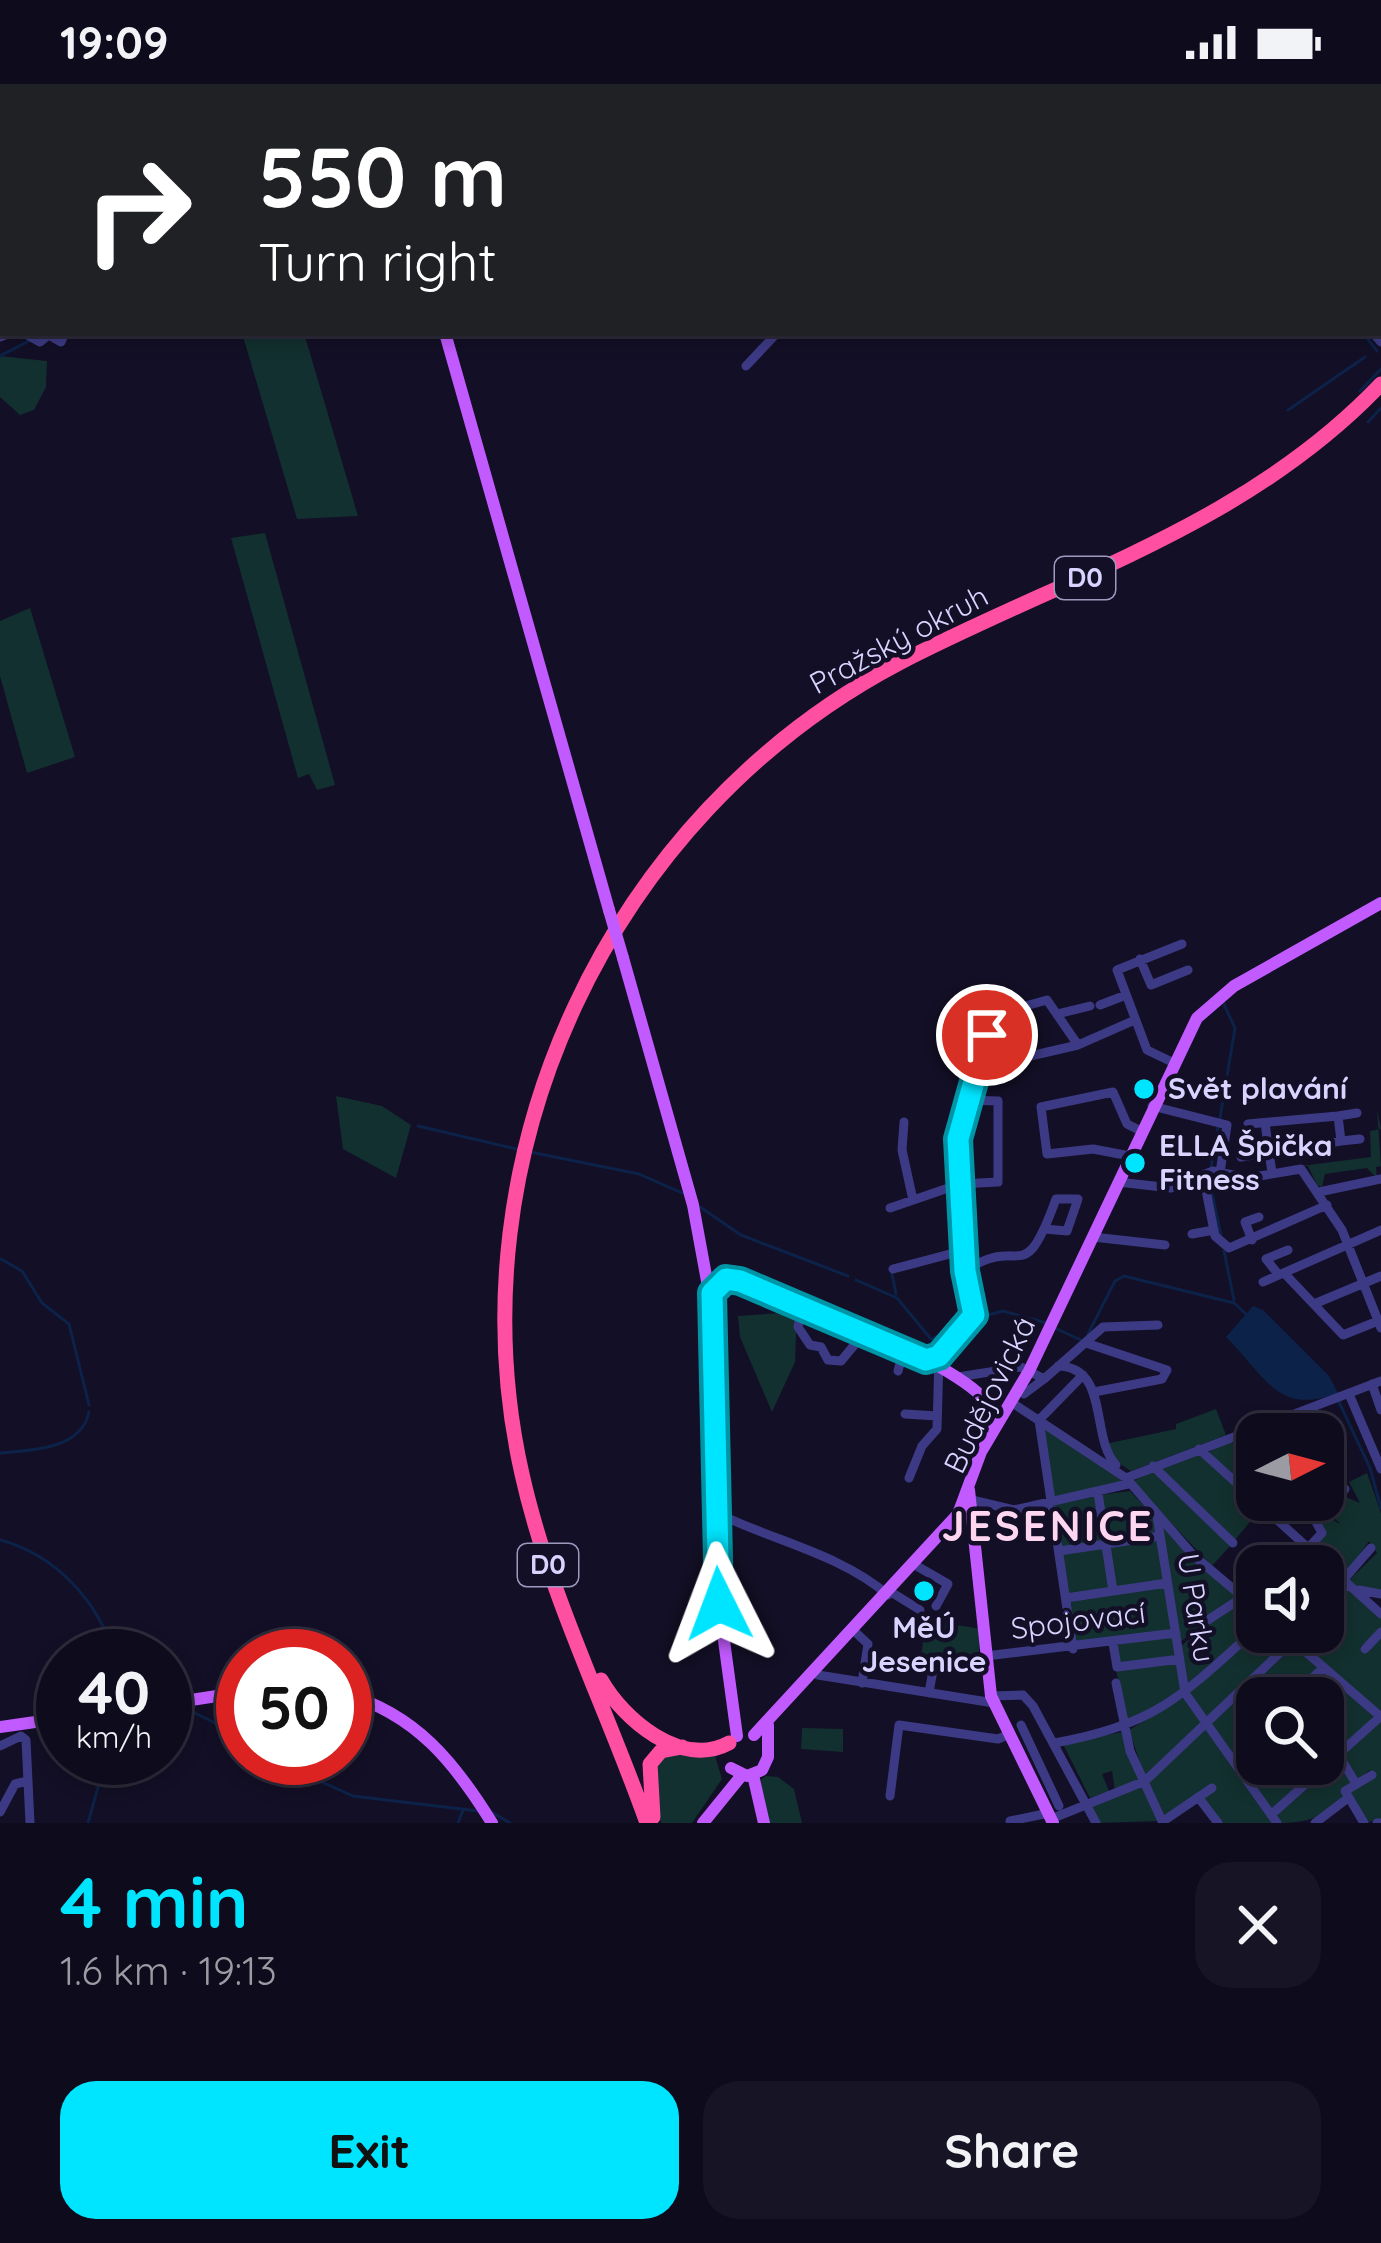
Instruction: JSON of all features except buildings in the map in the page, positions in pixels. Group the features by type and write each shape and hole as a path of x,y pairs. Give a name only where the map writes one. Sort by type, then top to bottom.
{"highway":[{"name":"Pražský okruh","path":"652,1821 550,1570 517,1450 505,1324 530,1140 557,1045 605,945 684,835 765,754 886,670 1229,507 1326,436 1381,384"},
{"name":"Pražský okruh","path":"530,1140 564,1047 611,950 690,839 760,768 813,726 901,670 1223,519 1284,479 1381,395"},
{"name":"Pražský okruh","path":"524,1168 512,1324 520,1422 542,1523 652,1821"},
{"path":"597,1672 620,1708 651,1735 743,1752"},
{"path":"652,1821 647,1772 658,1753 682,1747 743,1752"}],"main road":[{"path":"446,336 687,1184 710,1302 719,1604 743,1752 764,1823"},
{"name":"Budějovická","path":"743,1752 953,1523 970,1495 988,1437 1029,1371 1196,1018 1218,997 1381,903"},
{"path":"707,1281 726,1279 802,1305 934,1361 975,1388 988,1408 988,1437"},
{"path":"710,1302 726,1279"},
{"path":"970,1495 993,1699 1016,1730 1056,1817"},
{"path":"953,1523 974,1530"},
{"path":"372,1704 433,1742 487,1815"},
{"path":"0,1727 36,1722"},
{"path":"703,1823 743,1752"}],"street":[{"path":"746,366 774,336"},
{"path":"1172,1062 1148,1051 1118,970 1182,944"},
{"path":"1140,959 1151,985 1188,970"},
{"path":"1057,1014 1126,995"},
{"path":"909,1478 922,1446 934,1437 934,1361 969,1322 958,1139 986,1037 1005,1031 1015,1008 1047,1000 1078,1045"},
{"path":"1005,1031 1023,1057 1078,1045 1136,1020"},
{"path":"1130,1156 1093,1149 1047,1154 1041,1108 1052,1101 1117,1093 1124,1119 1141,1131"},
{"path":"890,1208 960,1184 998,1182 998,1101 965,1100"},
{"path":"1152,1106 1220,1121 1228,1130 1211,1173 1220,1239"},
{"path":"1248,1124 1357,1113"},
{"path":"1338,1116 1341,1141"},
{"path":"904,1122 902,1150 913,1200"},
{"path":"1265,1123 1272,1173"},
{"path":"1240,1157 1360,1139"},
{"path":"1118,1182 1171,1189 1211,1173 1248,1178 1301,1169 1349,1244 1380,1324 1343,1335 1265,1259 1288,1250"},
{"path":"1319,1192 1381,1179"},
{"path":"1192,1234 1220,1239 1231,1248 1278,1229 1284,1220 1327,1205"},
{"path":"1252,1240 1244,1222 1259,1216"},
{"path":"965,1271 979,1262 1030,1256 1046,1229"},
{"path":"1263,1282 1381,1230"},
{"path":"1093,1237 1165,1245"},
{"path":"893,1269 965,1250"},
{"path":"1314,1304 1381,1276"},
{"path":"802,1305 799,1330 810,1345 821,1347 827,1360 841,1361 856,1343 875,1336"},
{"path":"1024,1394 1109,1325 1158,1325"},
{"path":"1086,1343 1167,1370 1162,1379 1094,1392"},
{"path":"898,1371 904,1349"},
{"path":"1058,1366 1083,1375 1094,1392 1104,1448 1127,1481 1236,1590"},
{"path":"958,1377 1021,1367 1045,1379"},
{"path":"1040,1420 1083,1375"},
{"path":"970,1495 1014,1510 1098,1493 1153,1466 1376,1383 1381,1410"},
{"path":"1342,1397 1381,1469"},
{"path":"1011,1402 1127,1481"},
{"path":"905,1414 937,1416"},
{"path":"1040,1420 1073,1649"},
{"path":"1199,1449 1305,1545"},
{"path":"1153,1466 1233,1543"},
{"path":"1311,1545 1322,1533 1316,1520 1345,1489"},
{"path":"1098,1493 1113,1591"},
{"name":"U Parku","path":"1157,1516 1186,1694 1274,1819"},
{"path":"730,1519 790,1547 853,1567 920,1610"},
{"path":"1059,1551 1160,1536"},
{"path":"1344,1588 1371,1548"},
{"path":"915,1565 948,1584 936,1606"},
{"path":"1344,1580 1381,1614"},
{"path":"1066,1598 1167,1583"},
{"path":"1348,1584 1381,1594"},
{"path":"1208,1620 1236,1602"},
{"path":"852,1629 868,1644 862,1682"},
{"path":"1365,1649 1381,1632"},
{"name":"Spojovací","path":"986,1656 1176,1633"},
{"path":"1113,1642 1117,1667 1180,1659"},
{"path":"1055,1743 1126,1729 1186,1694 1236,1648"},
{"path":"1256,1677 1281,1653"},
{"path":"1306,1653 1381,1716 1344,1749"},
{"path":"929,1693 934,1664"},
{"path":"1313,1677 1323,1668"},
{"path":"818,1675 929,1693 993,1699 1023,1695 1050,1731 1096,1823"},
{"path":"1117,1683 1126,1729 1162,1823 1212,1788"},
{"path":"1010,1821 1056,1817 1145,1781 1236,1696"},
{"path":"890,1796 899,1725 998,1739 1016,1730 1029,1741 1052,1790 1056,1817"},
{"path":"1029,1741 1050,1731"},
{"path":"0,1746 24,1737 30,1823"},
{"path":"1344,1764 1355,1782"},
{"path":"1364,1823 1345,1791 1372,1775"},
{"path":"1052,1790 1074,1779"},
{"path":"0,1812 15,1784 28,1781"},
{"path":"1274,1819 1305,1785"},
{"path":"1198,1797 1218,1823"},
{"path":"1315,1823 1348,1798"}],"green space":[{"path":"243,336 305,336 358,516 297,519"},
{"path":"0,356 47,361 46,387 34,410 20,415 0,397"},
{"path":"265,533 335,785 317,790 309,774 298,778 231,538"},
{"path":"30,608 75,757 27,773 0,676 0,621"},
{"path":"336,1096 382,1106 411,1125 396,1178 343,1149"},
{"path":"1378,1129 1381,1166 1376,1167 1377,1178 1367,1168 1325,1174 1322,1187 1308,1166 1301,1166 1371,1157 1370,1131"},
{"path":"797,1312 795,1362 772,1412 740,1337 738,1316"},
{"path":"1216,1409 1226,1435 1131,1471 1114,1460 1105,1444 1176,1429 1176,1424"},
{"path":"1044,1424 1121,1480 1122,1482 1053,1501"},
{"path":"1230,1441 1236,1446 1236,1479 1207,1453"},
{"path":"1199,1452 1236,1486 1236,1521 1251,1521 1234,1541 1158,1468"},
{"path":"1153,1470 1231,1545 1212,1566 1132,1482"},
{"path":"1367,1473 1381,1513 1381,1592 1358,1588 1349,1580 1377,1553 1369,1541 1347,1573 1344,1545 1315,1545 1326,1532 1319,1521 1344,1521 1344,1496 1360,1503 1349,1482"},
{"path":"1130,1491 1154,1516 1156,1534 1108,1541 1100,1495"},
{"path":"1096,1496 1103,1542 1060,1548 1054,1505"},
{"path":"1161,1530 1236,1594 1236,1599 1180,1642"},
{"path":"1157,1538 1164,1580 1115,1588 1108,1546"},
{"path":"1104,1546 1110,1589 1068,1595 1061,1553"},
{"path":"1165,1585 1173,1631 1075,1646 1068,1600"},
{"path":"1348,1588 1381,1616 1381,1629 1360,1647 1368,1653 1381,1634 1381,1712 1311,1653 1344,1653 1344,1592"},
{"path":"1236,1602 1236,1645 1188,1687 1180,1647"},
{"path":"926,1620 982,1629 977,1665 921,1656"},
{"path":"1174,1636 1178,1658 1118,1665 1115,1645"},
{"path":"1236,1651 1279,1653 1253,1677 1236,1677 1236,1693 1207,1720 1188,1693"},
{"path":"1287,1653 1302,1653 1318,1667 1308,1677 1261,1677"},
{"path":"1178,1661 1183,1693 1128,1725 1116,1670"},
{"path":"1344,1690 1375,1718 1344,1744"},
{"path":"1185,1697 1204,1723 1145,1777 1129,1730"},
{"path":"1236,1701 1236,1761 1210,1724"},
{"path":"1381,1721 1381,1819 1365,1823 1347,1793 1373,1775 1370,1770 1358,1779 1344,1751"},
{"path":"1207,1727 1236,1768 1236,1785 1248,1785 1275,1823 1221,1823 1204,1800 1164,1816 1149,1782"},
{"path":"802,1728 843,1729 843,1752 801,1749"},
{"path":"1122,1732 1140,1781 1115,1791 1112,1771 1102,1774 1109,1791 1090,1798 1063,1744"},
{"path":"686,1751 715,1756 722,1779 692,1823 661,1823 651,1779 663,1755"},
{"path":"1344,1770 1352,1781 1339,1801 1313,1818 1280,1823 1276,1814 1308,1785 1344,1785"},
{"path":"778,1777 794,1789 802,1823 770,1823 760,1780"},
{"path":"1253,1785 1298,1785 1271,1810"},
{"path":"1143,1786 1158,1821 1098,1823 1092,1807"}],"water":[{"path":"1253,1306 1263,1310 1329,1376 1338,1393 1301,1400 1274,1389 1263,1378 1226,1337"}],"waterway":[{"path":"1365,336 1377,351"},
{"path":"0,356 29,341"},
{"path":"1288,410 1365,357"},
{"path":"1360,391 1381,369"},
{"path":"1368,422 1381,408"},
{"path":"1220,1118 1235,1028 1222,1000"},
{"path":"418,1126 521,1150"},
{"path":"1218,1127 1209,1179 1221,1235"},
{"path":"530,1152 639,1174 682,1193"},
{"path":"700,1207 741,1235 848,1276"},
{"path":"1224,1251 1234,1300"},
{"path":"1,1259 22,1271 42,1303 69,1324 89,1405"},
{"path":"892,1274 896,1294"},
{"path":"1088,1334 1115,1281 1124,1276 1234,1303 1246,1314"},
{"path":"856,1280 897,1298 931,1339 958,1327"},
{"path":"977,1318 1003,1311 1046,1323"},
{"path":"1057,1329 1081,1340"},
{"path":"1339,1402 1370,1468 1381,1508"},
{"path":"0,1453 66,1441 84,1425 89,1412"},
{"path":"0,1540 57,1569 86,1599 104,1629"},
{"path":"192,1712 216,1724"},
{"path":"88,1823 99,1785"},
{"path":"329,1785 353,1796 478,1811"},
{"path":"458,1823 463,1810"},
{"path":"488,1810 510,1823"}],"place":[{"name":"Svět plavání","path":"1144,1089"},
{"name":"ELLA Špička Fitness","path":"1135,1163"},
{"name":"MěÚ Jesenice","path":"924,1591"}],"district":[{"name":"JESENICE","path":"1048,1526"}],"route":[{"path":"719,1604 712,1293 726,1279 740,1281 814,1308 926,1360 939,1356 974,1315 965,1271 966,1218 958,1139 970,1079 987,1035"}]}
